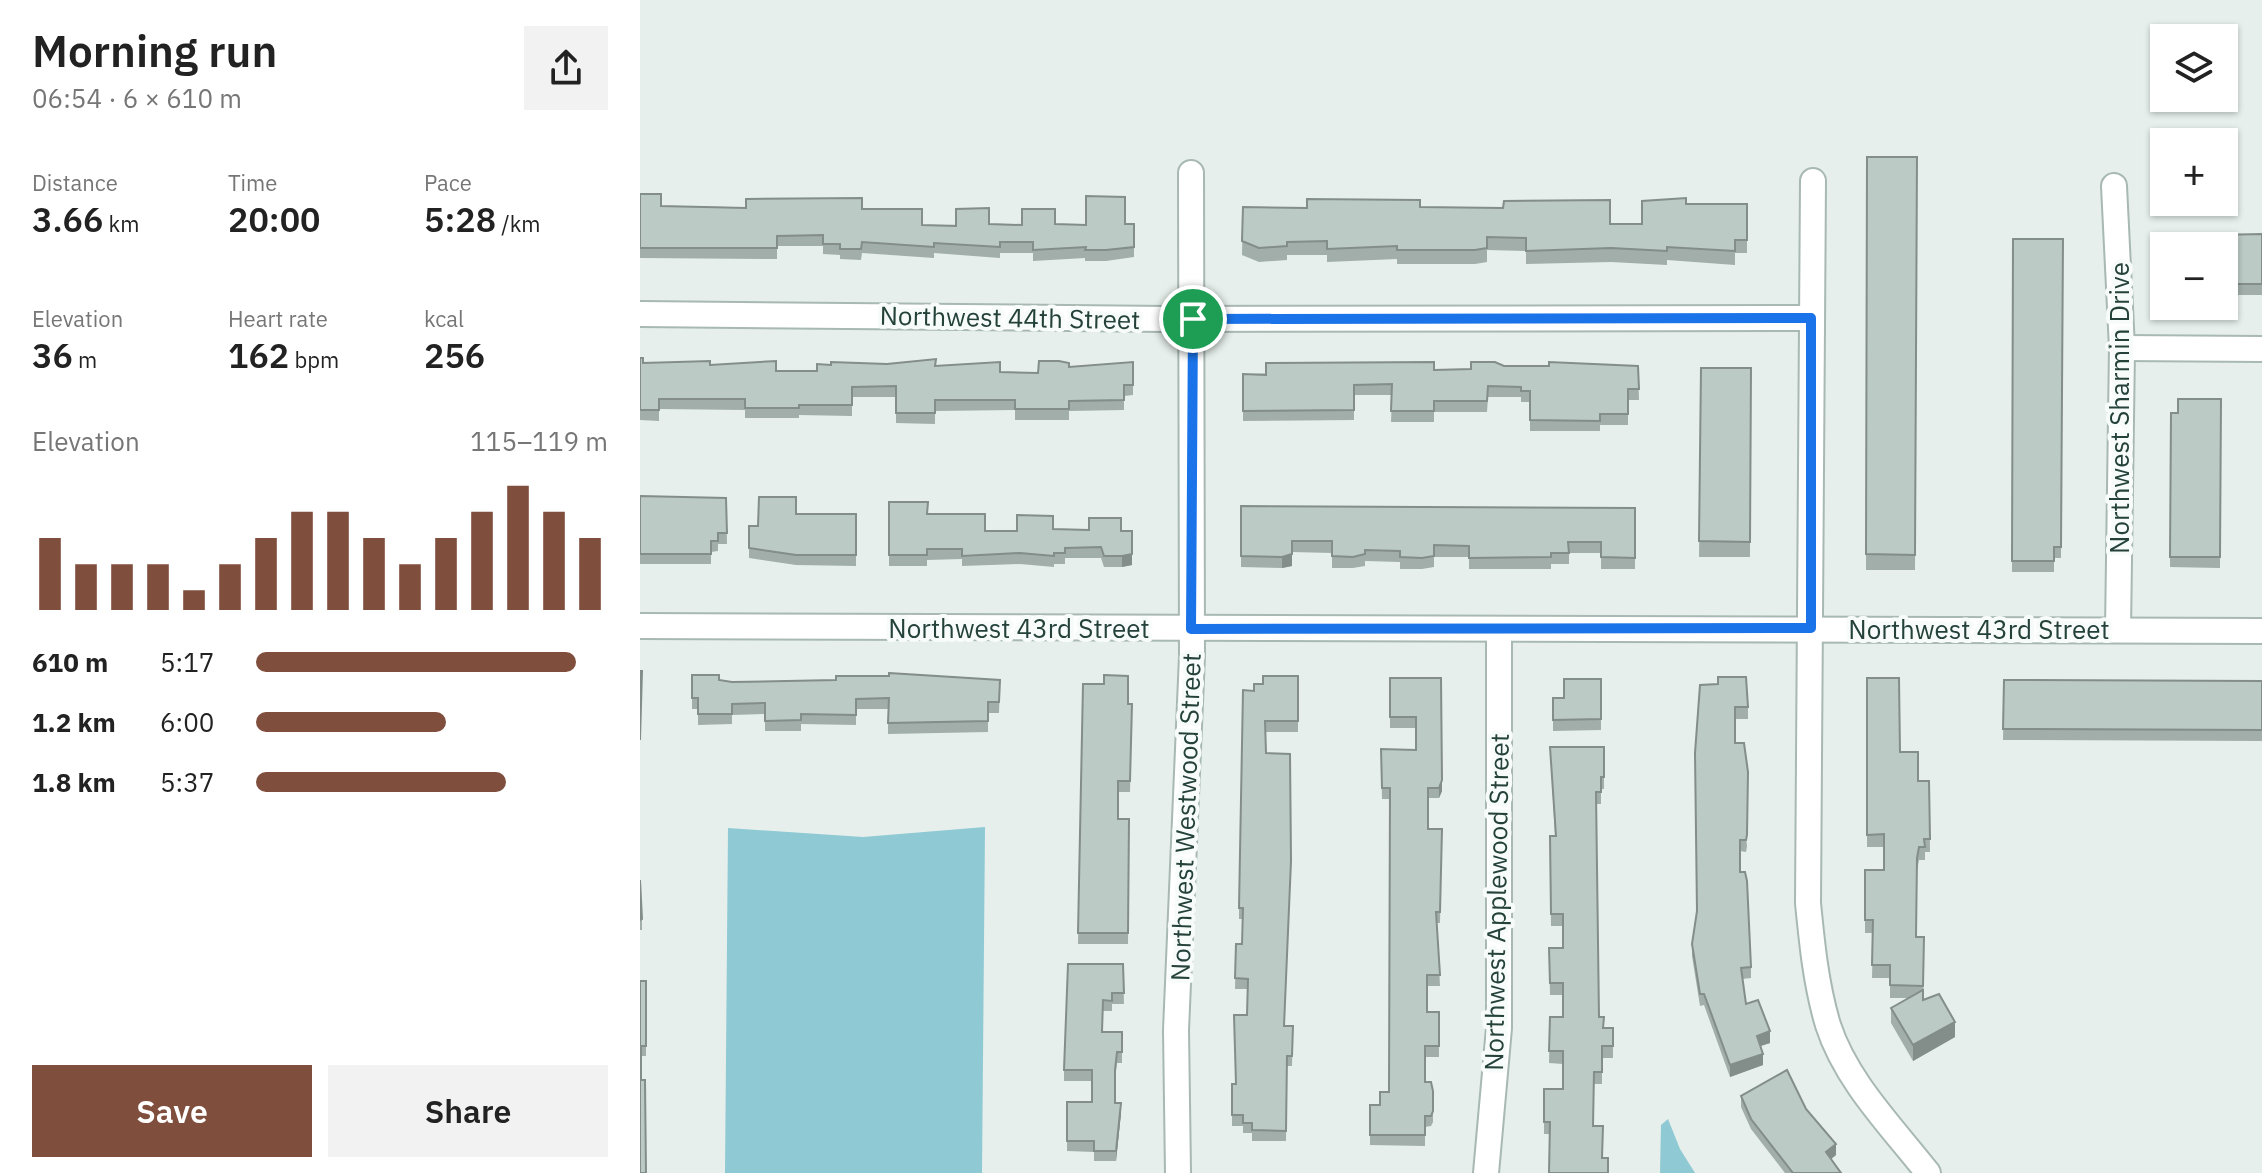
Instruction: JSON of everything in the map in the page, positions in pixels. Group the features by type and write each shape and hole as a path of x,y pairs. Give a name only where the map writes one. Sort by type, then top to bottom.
{"street":[{"name":"Northwest Westwood Street","path":"1178,1173 1176,1030 1188,789 1191,629 1191,173"},
{"path":"1813,181 1808,903 1817,981 1829,1028 1853,1074 1928,1173"},
{"name":"Northwest Sharmin Drive","path":"2114,186 2122,348 2118,630"},
{"name":"Northwest 44th Street","path":"640,314 1193,319 1811,318"},
{"path":"2122,348 2262,349"},
{"name":"Northwest 43rd Street","path":"640,626 2262,631"},
{"name":"Northwest Applewood Street","path":"1486,1173 1499,1028 1499,630"}],"water":[{"path":"985,827 982,1173 725,1173 728,828 863,837"},
{"path":"1668,1119 1680,1149 1695,1173 1660,1173 1661,1125"}],"building":[{"path":"1867,157 1917,157 1915,555 1866,554"},
{"path":"640,194 661,194 661,206 746,208 746,199 862,198 862,209 922,209 922,225 956,226 956,209 989,208 989,224 1022,225 1022,209 1055,209 1055,224 1086,225 1086,196 1125,197 1125,224 1134,224 1134,247 1033,250 1033,242 1000,242 1000,247 934,243 934,247 862,242 861,249 840,249 840,244 823,244 823,235 777,236 777,248 640,248"},
{"path":"1686,198 1686,204 1747,204 1747,240 1735,240 1735,251 1667,247 1667,251 1611,248 1526,251 1526,238 1487,237 1487,248 1475,250 1397,250 1397,246 1327,249 1327,241 1287,242 1287,246 1259,248 1242,241 1243,207 1307,208 1307,199 1420,200 1420,207 1503,208 1504,201 1610,200 1610,224 1642,224 1642,201"},
{"path":"2262,234 2262,284 2238,284 2238,235"},
{"path":"2013,239 2063,239 2061,547 2054,547 2054,561 2012,561"},
{"path":"640,358 643,358 643,363 710,361 710,365 776,361 776,371 817,371 817,364 831,365 831,362 887,364 936,359 935,366 1000,362 1000,372 1038,373 1039,361 1069,363 1069,367 1133,362 1133,385 1124,385 1124,400 1069,401 1069,409 1015,409 1015,400 935,400 935,413 896,413 896,386 852,387 852,405 745,408 745,399 659,399 659,410 640,410"},
{"path":"1434,362 1434,370 1471,369 1471,362 1495,362 1504,366 1549,366 1549,362 1638,366 1639,389 1628,389 1628,414 1600,414 1600,421 1530,420 1530,391 1521,391 1521,387 1488,386 1487,401 1434,401 1434,411 1391,411 1392,384 1354,385 1354,410 1243,411 1243,374 1266,375 1266,363"},
{"path":"1701,368 1751,368 1750,542 1699,541"},
{"path":"2178,399 2221,399 2220,557 2170,557 2171,413 2178,413"},
{"path":"640,496 726,498 727,533 718,533 718,541 711,541 711,554 640,554"},
{"path":"759,497 796,497 796,514 856,514 856,555 796,555 749,548 749,526 758,526"},
{"path":"889,502 928,502 927,514 985,514 985,531 1017,531 1017,515 1053,516 1053,529 1089,530 1089,518 1121,518 1121,531 1132,531 1132,554 1104,556 1101,547 1065,548 1065,553 1054,553 1054,556 1020,553 962,556 962,549 927,549 927,555 889,555"},
{"path":"1241,506 1635,508 1635,558 1601,557 1601,542 1568,542 1569,553 1551,553 1551,557 1469,558 1469,546 1434,545 1434,556 1422,558 1400,557 1400,551 1365,550 1365,554 1353,557 1332,556 1332,541 1292,541 1292,554 1282,557 1241,556"},
{"path":"640,671 642,671 640,740"},
{"path":"889,673 1000,680 999,702 988,702 988,721 888,723 889,698 856,699 856,715 801,714 801,720 765,721 765,703 732,704 732,714 698,714 698,698 692,698 692,675 719,675 719,680 732,682 836,680 836,676 889,676"},
{"path":"1104,675 1128,676 1128,704 1132,704 1130,781 1118,781 1118,819 1129,819 1128,933 1078,933 1083,684 1104,684"},
{"path":"1263,676 1298,676 1298,721 1265,721 1266,753 1290,754 1291,861 1284,1026 1293,1026 1292,1056 1287,1056 1286,1131 1252,1130 1252,1123 1243,1123 1243,1115 1232,1115 1232,1084 1236,1084 1234,1015 1247,1015 1248,979 1235,978 1236,944 1242,944 1243,908 1239,908 1243,690 1254,691 1254,684 1263,684"},
{"path":"1718,677 1746,677 1748,707 1735,707 1735,743 1744,743 1748,772 1747,835 1746,840 1740,840 1740,872 1745,872 1747,881 1751,967 1741,968 1746,1004 1758,1000 1770,1031 1757,1036 1763,1054 1730,1065 1704,994 1700,994 1692,944 1697,911 1695,753 1700,685 1718,684"},
{"path":"1390,678 1441,678 1442,780 1439,788 1428,788 1428,829 1442,829 1440,912 1436,912 1440,975 1427,975 1427,1012 1439,1012 1439,1046 1425,1046 1425,1082 1431,1082 1433,1111 1431,1116 1425,1116 1425,1135 1370,1135 1370,1105 1380,1105 1380,1092 1389,1092 1390,788 1382,788 1381,749 1416,750 1416,717 1390,717"},
{"path":"1867,678 1899,678 1900,752 1918,752 1918,781 1929,781 1930,839 1924,839 1925,847 1919,847 1917,858 1916,937 1924,937 1923,986 1890,985 1890,965 1872,965 1873,920 1865,920 1865,870 1884,870 1884,834 1867,835"},
{"path":"1564,679 1601,679 1601,719 1553,720 1553,698 1564,698"},
{"path":"2004,680 2262,681 2262,730 2003,729"},
{"path":"1550,747 1604,747 1604,777 1601,777 1601,792 1596,792 1599,1017 1604,1017 1603,1028 1613,1028 1613,1046 1602,1046 1602,1072 1594,1072 1593,1126 1603,1126 1602,1158 1608,1158 1608,1173 1549,1173 1550,1122 1544,1122 1544,1089 1563,1089 1563,1051 1549,1051 1550,1017 1563,1017 1563,983 1550,983 1549,948 1563,948 1563,914 1551,914 1550,836 1556,836"},
{"path":"1068,964 1123,964 1124,993 1112,993 1112,1001 1103,1000 1102,1032 1122,1032 1122,1052 1117,1052 1115,1070 1115,1103 1121,1103 1116,1151 1094,1151 1094,1141 1067,1141 1067,1102 1092,1102 1092,1070 1064,1070"},
{"path":"640,981 646,981 646,1046 641,1046 641,1080 645,1080 646,1173 640,1173"},
{"path":"1923,990 1923,1000 1939,994 1955,1022 1913,1045 1891,1008"},
{"path":"1787,1070 1806,1109 1836,1144 1826,1152 1841,1173 1793,1173 1751,1119 1741,1096"}],"route":[{"path":"1811,318 1811,628 1191,629 1193,319 1811,318"}]}
